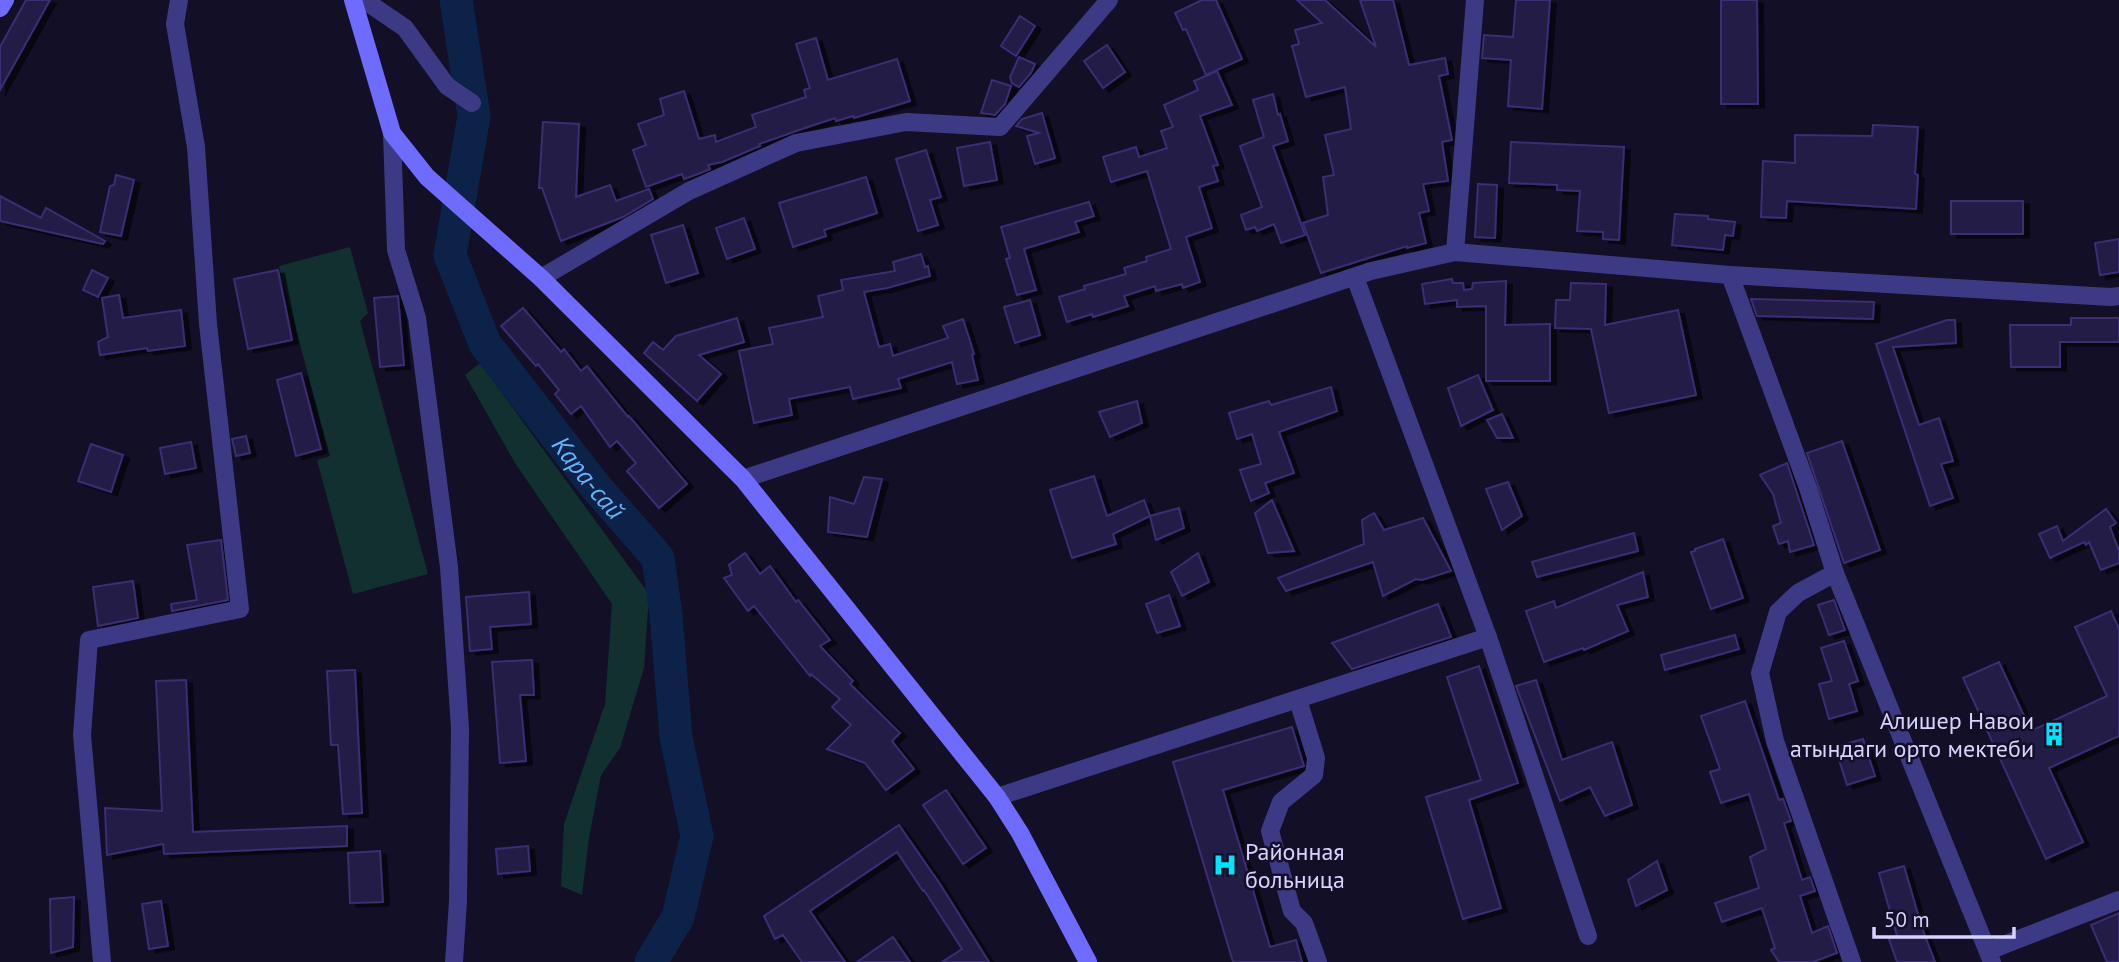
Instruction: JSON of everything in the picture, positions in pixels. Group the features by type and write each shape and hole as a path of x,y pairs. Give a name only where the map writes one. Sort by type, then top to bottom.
{"main road":[{"path":"0,8 5,0"},
{"path":"353,0 392,132 427,177 541,278 743,479 997,797 1020,833 1088,962"}],"street":[{"path":"102,962 82,735 89,640 240,609 208,324 196,147 174,24 179,0"},
{"path":"364,0 405,28 447,86 472,103"},
{"path":"541,278 689,191 796,143 906,122 1000,127 1109,0"},
{"path":"1454,252 1475,0"},
{"path":"392,132 396,250 417,318 449,567 460,728 454,962"},
{"path":"743,479 1371,271 1454,252 1730,275 2119,296"},
{"path":"1730,275 1808,488 1835,573 1990,956 2119,900"},
{"path":"1354,277 1488,638 1588,936"},
{"path":"1835,573 1798,593 1778,612 1760,673 1775,741 1852,962"},
{"path":"997,797 1488,638"},
{"path":"1298,700 1316,758 1314,775 1281,802 1270,831 1292,911 1304,923 1318,962"}],"green space":[{"path":"350,247 368,313 360,321 428,574 353,594 317,460 330,456 279,266"},
{"path":"480,363 649,594 644,668 620,748 601,775 582,895 561,886 564,824 605,704 612,604 515,463 465,375"}],"building":[{"path":"26,0 50,0 0,90 0,47"},
{"path":"1202,0 1216,0 1242,59 1206,75 1186,29 1183,30 1175,13"},
{"path":"1297,0 1325,0 1376,47 1360,0 1393,0 1409,65 1445,58 1448,74 1439,76 1452,140 1442,142 1448,181 1423,184 1429,211 1419,213 1426,243 1407,246 1321,273 1303,223 1328,215 1323,177 1334,175 1325,135 1351,129 1345,87 1306,97 1292,46 1299,44 1295,30 1322,23"},
{"path":"1516,0 1550,0 1542,109 1508,106 1511,60 1482,58 1484,35 1513,37"},
{"path":"1721,0 1757,0 1758,104 1721,104"},
{"path":"1020,16 1035,26 1016,56 1001,46"},
{"path":"816,38 828,80 897,59 910,101 854,118 853,116 836,121 835,118 759,144 760,146 722,162 708,165 710,169 698,174 684,179 682,174 646,187 633,150 646,145 638,124 664,115 660,99 684,91 699,139 715,135 716,142 756,127 752,115 806,97 804,90 810,88 796,44"},
{"path":"1107,45 1125,72 1103,88 1084,61"},
{"path":"1019,57 1035,64 1019,87 1012,83 1010,77"},
{"path":"1217,71 1232,105 1200,116 1218,165 1213,166 1218,181 1199,187 1212,228 1186,237 1200,282 1183,288 1182,284 1156,291 1155,286 1124,296 1128,306 1067,322 1059,297 1085,289 1084,286 1126,274 1124,268 1147,261 1146,257 1171,249 1147,171 1111,182 1103,157 1136,147 1139,157 1167,148 1161,131 1173,127 1164,105 1198,90 1194,81"},
{"path":"992,80 1011,86 1005,104 995,115 981,113"},
{"path":"1273,94 1288,141 1273,146 1305,235 1281,243 1274,224 1257,231 1255,227 1246,230 1241,215 1262,207 1240,146 1264,137 1253,100"},
{"path":"1042,113 1055,158 1035,164 1027,136 1039,133 1016,126 1022,119"},
{"path":"543,122 579,124 576,197 610,185 616,201 649,189 653,199 623,217 561,241 542,188 539,188"},
{"path":"1873,125 1918,127 1916,209 1787,201 1786,218 1761,217 1763,161 1795,163 1795,135 1872,136"},
{"path":"990,142 997,180 964,186 957,148"},
{"path":"1511,142 1624,147 1619,240 1603,239 1603,232 1577,231 1580,191 1557,190 1557,185 1509,183"},
{"path":"926,150 941,197 930,200 938,225 918,231 896,159"},
{"path":"116,175 134,180 121,236 100,232 110,186 114,185"},
{"path":"866,177 877,213 824,230 826,236 793,247 779,203"},
{"path":"1478,184 1497,185 1495,238 1475,237"},
{"path":"0,196 41,218 46,208 105,241 103,244 0,221"},
{"path":"1951,201 2023,201 2023,234 1951,234"},
{"path":"1089,202 1094,216 1075,222 1079,232 1024,249 1036,290 1017,295 1006,259 1010,258 1001,227"},
{"path":"1675,214 1708,216 1708,219 1735,222 1733,236 1725,235 1723,250 1672,245"},
{"path":"744,218 755,249 727,259 716,228"},
{"path":"683,225 698,273 666,283 651,235"},
{"path":"2119,239 2119,272 2100,275 2095,243"},
{"path":"921,254 930,276 864,292 879,347 890,344 893,356 948,338 943,326 963,319 974,354 972,355 978,380 957,384 952,362 898,379 901,388 853,399 850,387 789,399 792,415 754,423 739,351 773,344 769,328 823,317 818,296 843,290 841,280 895,271 893,262"},
{"path":"92,270 108,278 98,297 83,290"},
{"path":"278,270 292,340 248,349 234,279"},
{"path":"1452,279 1453,283 1463,283 1464,290 1472,289 1473,283 1506,281 1505,325 1550,324 1550,381 1486,381 1486,306 1457,307 1457,300 1425,304 1422,284"},
{"path":"1571,283 1606,284 1605,325 1678,310 1696,395 1609,413 1591,329 1555,328 1556,300 1570,300"},
{"path":"119,295 123,318 181,310 185,346 100,355 98,342 108,337 102,298"},
{"path":"398,296 404,365 380,367 374,298"},
{"path":"1751,299 1874,302 1873,319 1757,316"},
{"path":"1030,300 1040,335 1015,343 1004,307"},
{"path":"523,308 561,352 564,349 581,371 587,366 687,484 659,508 627,471 636,463 617,441 610,447 581,406 571,414 555,394 559,390 501,326"},
{"path":"737,318 744,342 699,355 721,374 697,401 644,353 653,342 663,350 676,336"},
{"path":"2071,318 2119,318 2119,342 2060,342 2060,367 2011,367 2010,325 2071,325"},
{"path":"1947,320 1955,320 1956,343 1893,347 1919,425 1939,418 1953,461 1941,464 1953,498 1930,506 1876,344"},
{"path":"301,373 321,449 296,456 277,380"},
{"path":"1478,375 1493,410 1461,426 1448,388"},
{"path":"1331,387 1337,411 1279,432 1294,473 1265,483 1269,493 1251,501 1240,470 1261,464 1252,434 1237,439 1229,413 1269,401 1271,405"},
{"path":"1137,401 1142,423 1110,437 1099,412"},
{"path":"1502,414 1513,438 1497,438 1487,420"},
{"path":"246,436 250,453 236,456 232,439"},
{"path":"1842,441 1880,550 1844,563 1807,453"},
{"path":"191,442 196,468 165,474 160,448"},
{"path":"91,444 123,455 111,492 78,481"},
{"path":"1787,463 1814,545 1790,552 1788,541 1779,544 1773,526 1781,523 1773,494 1760,475"},
{"path":"1094,476 1107,516 1144,500 1150,516 1113,534 1116,544 1072,558 1050,490"},
{"path":"864,477 882,479 867,537 828,532 830,497 854,504"},
{"path":"1508,482 1522,516 1502,530 1486,489"},
{"path":"1272,500 1294,551 1268,553 1255,513"},
{"path":"1179,508 1184,528 1156,540 1150,516"},
{"path":"2106,509 2116,523 2110,527 2119,551 2119,563 2101,570 2089,542 2050,558 2039,534 2057,526 2063,541"},
{"path":"1374,513 1384,530 1423,518 1451,571 1422,580 1416,579 1383,596 1373,562 1286,591 1278,578 1364,544 1362,520"},
{"path":"1634,533 1638,551 1537,577 1532,562"},
{"path":"1723,539 1743,598 1711,609 1691,552"},
{"path":"221,540 228,600 172,611 171,604 197,600 187,545"},
{"path":"745,553 760,574 770,566 796,602 798,600 830,640 820,646 853,681 850,684 900,733 892,741 914,769 886,790 865,763 827,749 851,725 832,707 840,699 811,674 810,676 754,606 748,611 724,578 732,575 729,565"},
{"path":"1198,553 1209,582 1182,596 1171,572"},
{"path":"1643,572 1648,597 1617,605 1628,631 1584,650 1583,648 1544,662 1526,611 1554,601 1556,608"},
{"path":"133,581 138,618 98,626 93,587"},
{"path":"529,592 531,624 490,627 492,649 470,651 466,597"},
{"path":"1169,595 1180,626 1157,633 1146,604"},
{"path":"1834,600 1845,630 1829,635 1818,605"},
{"path":"1438,604 1451,637 1352,669 1332,643"},
{"name":"Алишер Навои атындаги орто мектеби","path":"2111,611 2119,629 2119,736 2049,768 2083,842 2046,859 1963,678 1999,662 2031,731 2107,696 2075,627"},
{"path":"1735,635 1739,649 1665,670 1661,655"},
{"path":"1844,641 1858,681 1849,684 1857,711 1829,719 1819,684 1832,681 1821,648"},
{"path":"532,660 534,695 520,695 526,761 500,763 492,662"},
{"path":"1479,666 1518,783 1469,800 1501,908 1463,919 1426,797 1481,780 1447,677"},
{"path":"355,670 362,813 343,814 338,745 331,745 327,671"},
{"path":"186,680 193,832 347,826 347,846 164,854 163,844 107,855 105,808 162,811 156,681"},
{"path":"1536,680 1562,760 1612,742 1632,805 1605,816 1590,787 1560,801 1516,686"},
{"path":"1745,701 1779,800 1783,799 1791,821 1784,823 1802,880 1810,877 1815,891 1800,896 1812,933 1828,926 1837,953 1813,962 1779,962 1771,950 1775,948 1762,908 1722,922 1715,903 1759,888 1750,857 1766,849 1749,794 1721,803 1710,772 1720,769 1701,716"},
{"name":"Районная больница","path":"1292,727 1304,766 1223,790 1270,947 1296,940 1302,962 1233,962 1173,762"},
{"path":"1863,739 1875,776 1847,785 1835,747"},
{"path":"946,790 986,848 963,864 923,805"},
{"path":"899,825 989,962 942,962 962,949 897,852 810,911 845,962 802,962 783,935 775,939 764,916"},
{"path":"528,846 530,871 498,874 496,849"},
{"path":"380,851 383,902 350,903 348,853"},
{"path":"1657,861 1667,890 1636,906 1628,880"},
{"path":"1904,866 1935,962 1897,962 1889,939 1897,936 1879,873"},
{"path":"74,897 73,947 51,953 50,899"},
{"path":"161,901 168,946 149,949 142,904"},
{"path":"2119,913 2119,962 2107,962 2091,925"},
{"path":"893,937 910,962 857,962"}],"waterway":[{"name":"Кара-сай","path":"456,0 474,116 450,255 485,344 595,486 658,558 666,615 676,737 697,836 678,917 651,962"}],"place":[{"name":"Алишер Навои атындаги орто мектеби","path":"2054,734"},
{"name":"Районная больница","path":"1225,865"}]}
